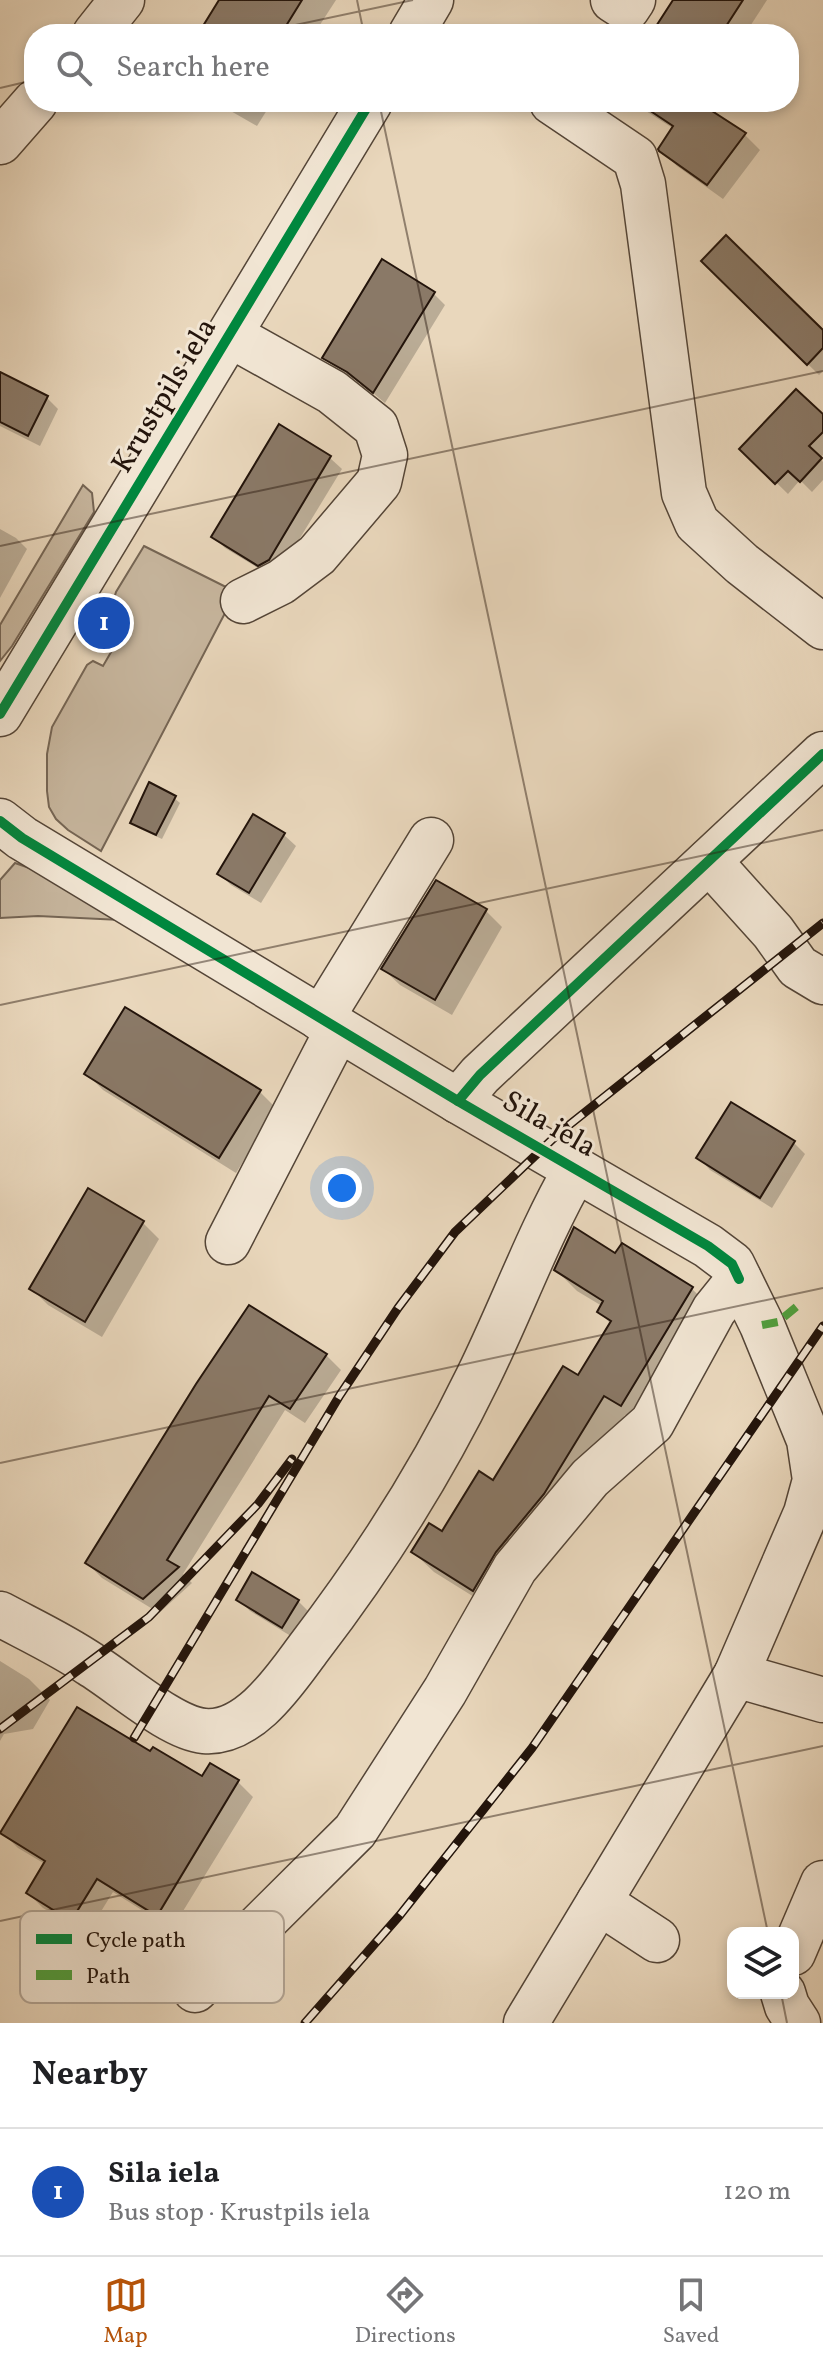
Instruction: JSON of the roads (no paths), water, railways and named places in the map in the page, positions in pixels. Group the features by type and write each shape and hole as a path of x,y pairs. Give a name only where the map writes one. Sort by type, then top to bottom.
{"street":[{"path":"103,24 122,0"},
{"path":"613,0 627,9 633,0"},
{"path":"0,142 26,112"},
{"name":"Krustpils iela","path":"0,714 364,112"},
{"path":"567,112 635,158 643,184 684,493 689,508 697,523 742,564 823,627"},
{"path":"230,335 343,401 376,427 385,455 379,482 317,555 281,582 243,601"},
{"path":"458,1101 480,1075 823,754"},
{"name":"Sila iela","path":"0,821 22,838 329,1024 708,1246 732,1264 768,1339 809,1440 815,1480 806,1513 736,1675 526,2023"},
{"path":"228,1242 329,1024 431,840"},
{"path":"709,861 773,932 798,967 823,982"},
{"path":"0,1614 89,1662 185,1728 207,1732 229,1728 268,1701 353,1591 415,1496 479,1376 557,1202 576,1169"},
{"path":"274,1911 355,1831 445,1691 515,1568 590,1478 652,1423 714,1310 739,1279"},
{"path":"736,1675 823,1700"},
{"path":"799,1939 823,1883"},
{"path":"599,1902 657,1940"},
{"path":"785,1999 798,2023"}],"railway":[{"path":"134,1738 340,1395 398,1308 455,1232 559,1133 823,923"},
{"path":"305,2023 400,1915 532,1748 823,1326"},
{"path":"0,1729 149,1617 258,1504 292,1459"}],"place":[{"name":"Sila iela","path":"104,623"}]}
